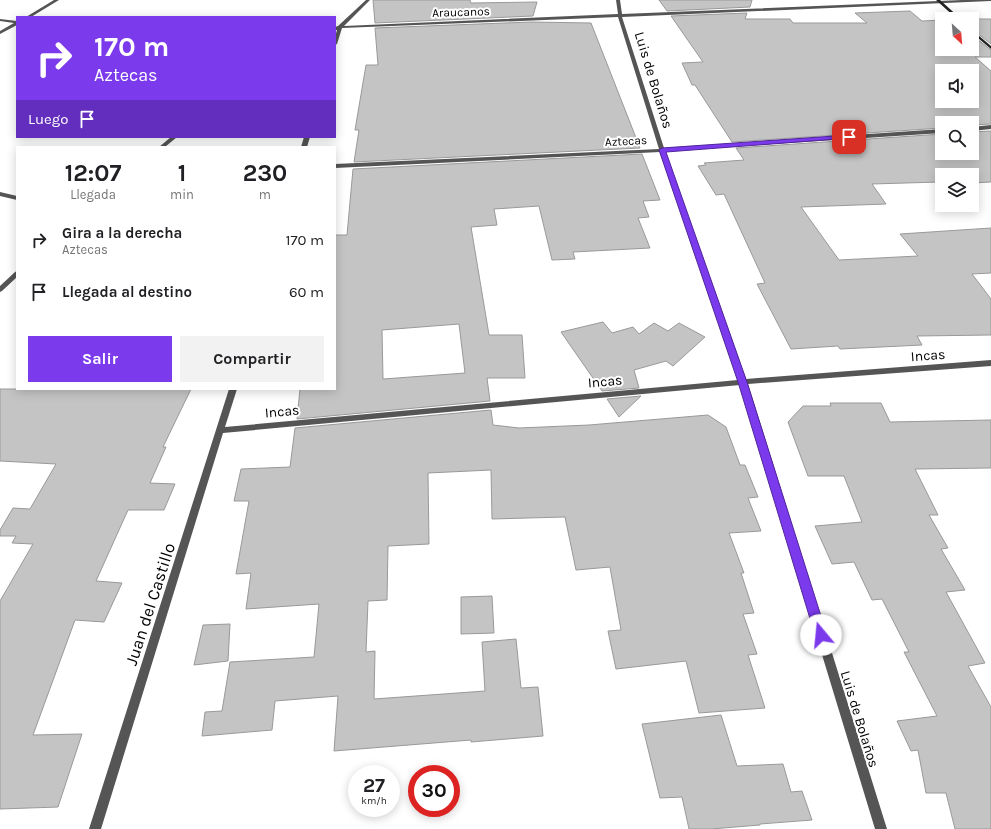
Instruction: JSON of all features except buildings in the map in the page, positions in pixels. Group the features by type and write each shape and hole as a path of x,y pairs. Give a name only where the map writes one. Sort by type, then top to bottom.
{"street":[{"path":"30,16 57,0"},
{"path":"336,29 340,27 368,0"},
{"name":"Luis de Bolaños","path":"618,0 620,16 662,150 743,382 881,829"},
{"name":"Araucanos","path":"340,27 991,0"},
{"path":"939,1 951,12"},
{"path":"0,20 16,22"},
{"path":"0,33 16,23"},
{"path":"336,41 340,27"},
{"path":"979,37 991,48"},
{"path":"979,128 991,127"},
{"name":"Aztecas","path":"336,166 662,150 935,131"},
{"path":"163,146 173,138"},
{"path":"0,194 16,198"},
{"path":"0,290 16,274"},
{"name":"Incas","path":"221,430 743,382 991,364"},
{"name":"Juan del Castillo","path":"95,829 233,390"}],"route":[{"path":"821,635 743,382 662,150 849,137"}]}
